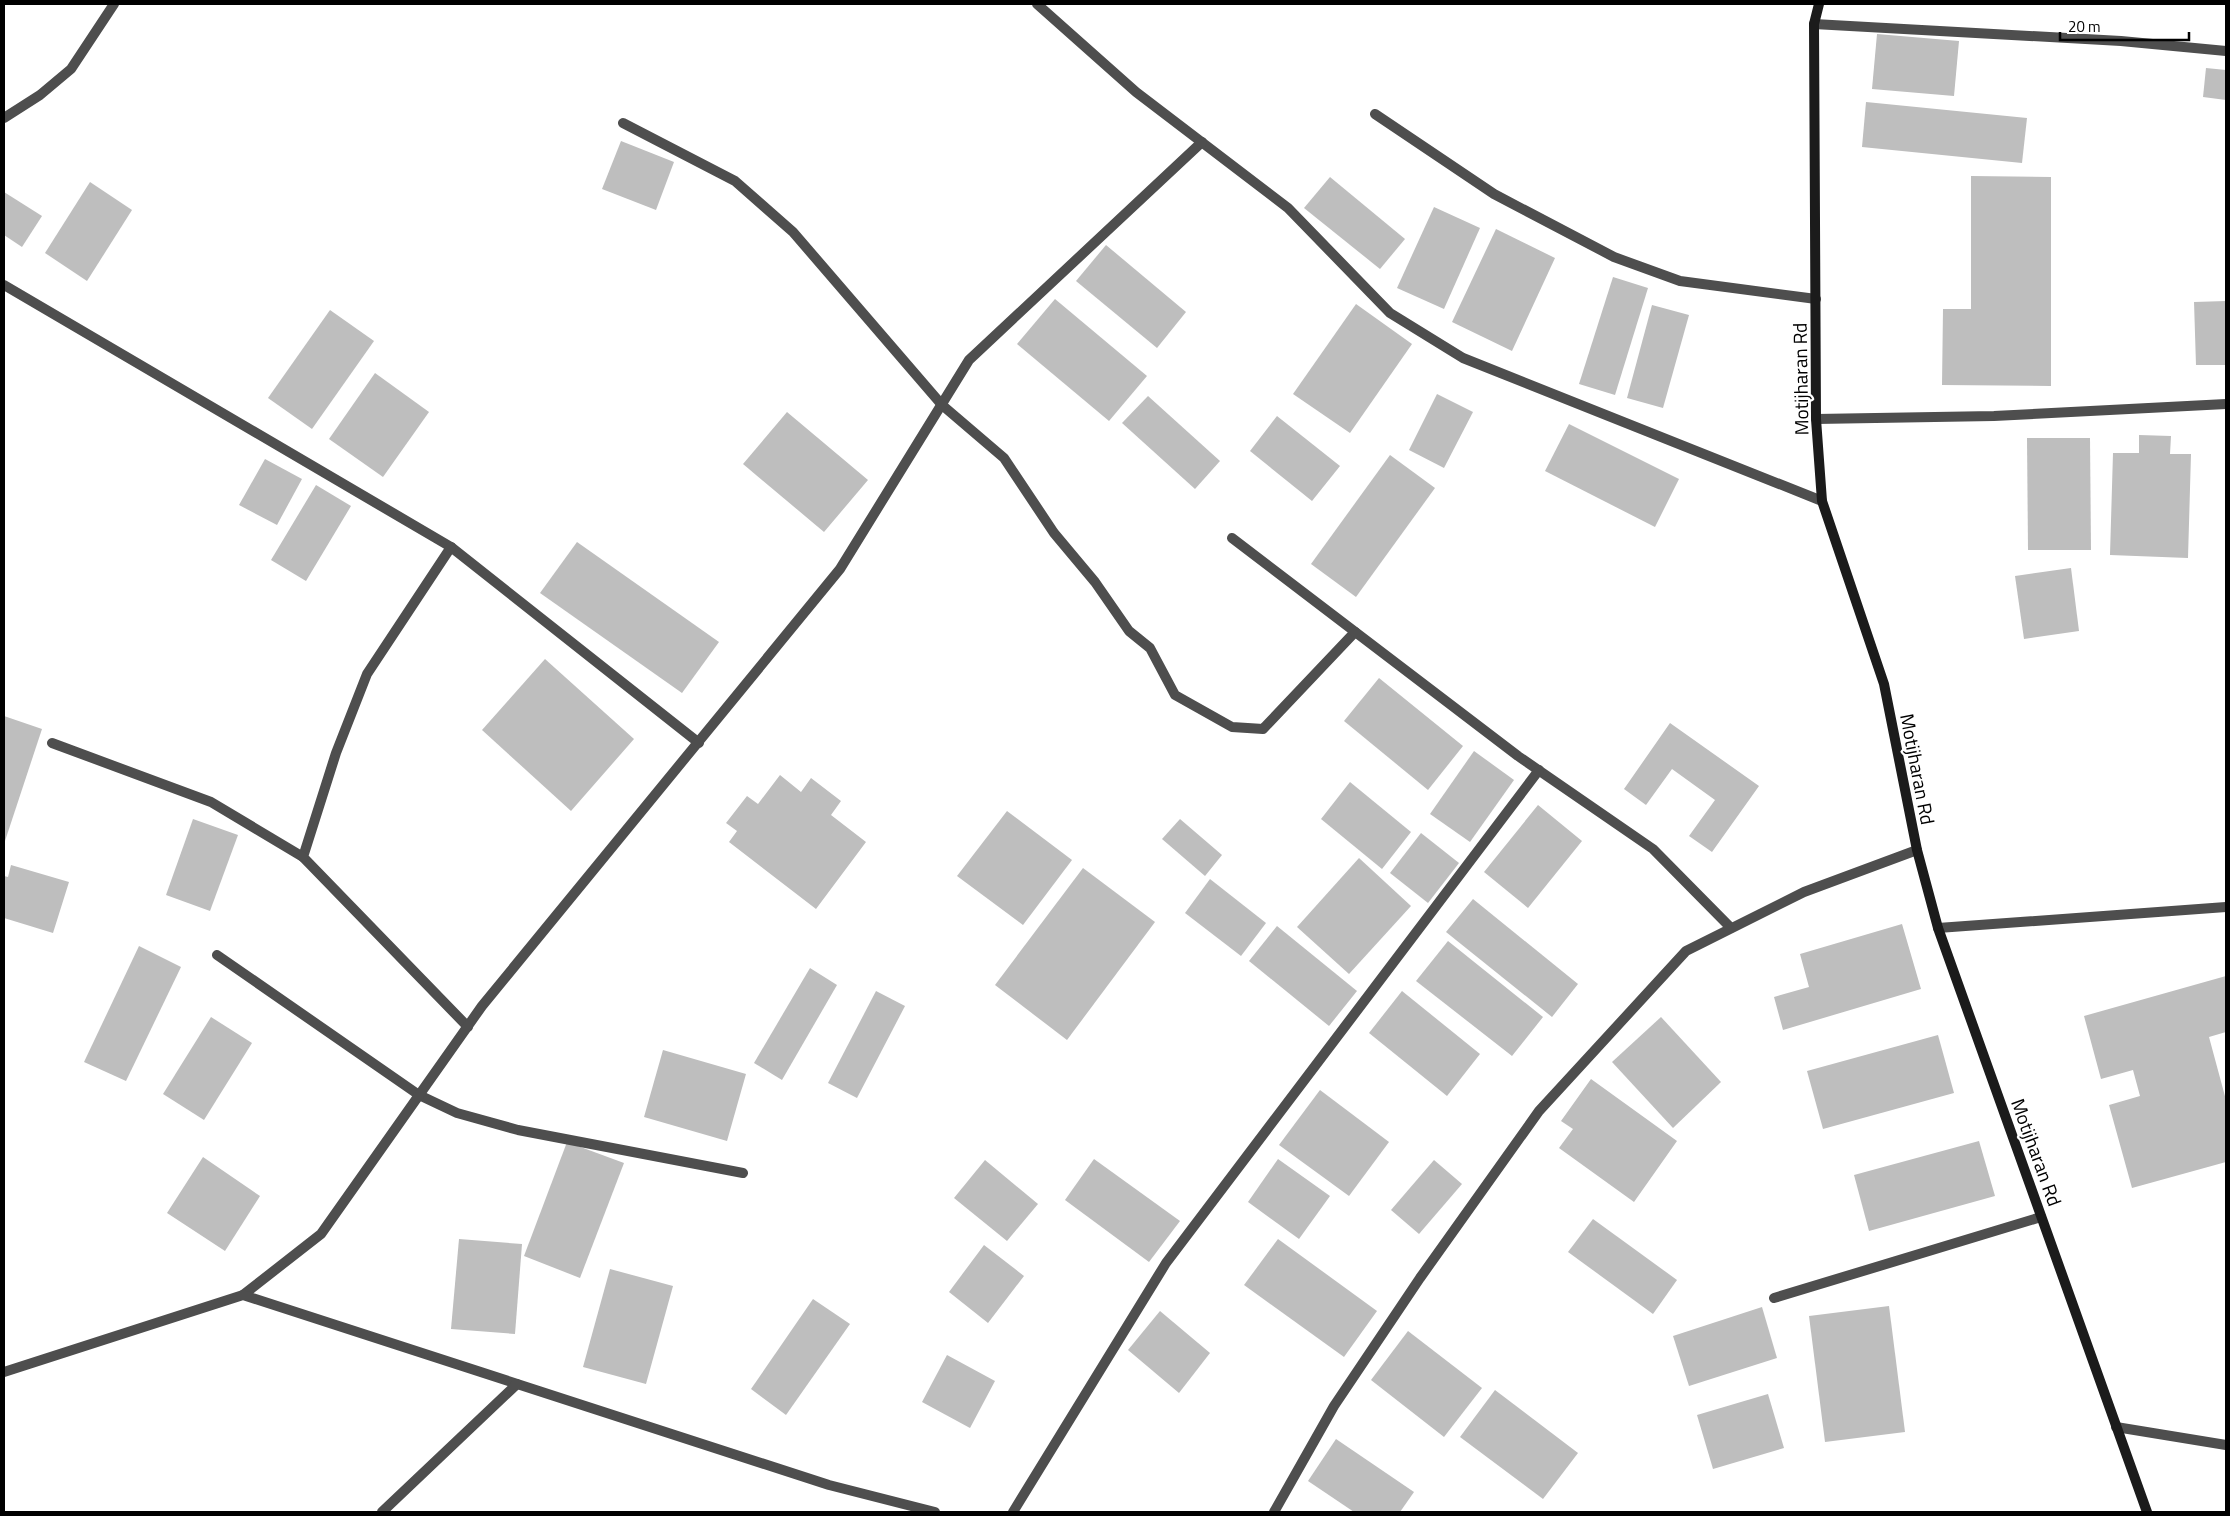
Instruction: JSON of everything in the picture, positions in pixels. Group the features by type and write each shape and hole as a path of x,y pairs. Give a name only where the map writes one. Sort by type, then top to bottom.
{"main road":[{"name":"Motijharan Rd","path":"1819,4 1814,24 1816,420 1822,501 1884,684 1917,850 1938,928 2147,1512"}],"street":[{"path":"4,118 40,94 71,69 114,4"},
{"path":"1036,4 1136,92 1288,208 1390,313 1463,358 1822,501"},
{"path":"1814,24 2121,41 2226,51"},
{"path":"1375,114 1494,194 1614,257 1680,281 1816,299"},
{"path":"623,123 735,181 793,232 942,405 1004,458 1054,532 1095,582 1129,631 1150,648 1175,695 1232,727 1264,729 1355,632"},
{"path":"4,1372 243,1295 321,1234 489,999 840,569 969,360 1202,142"},
{"path":"4,285 451,546 698,743"},
{"path":"1816,420 1994,416 2226,404"},
{"path":"1232,538 1539,770 1654,849 1731,928"},
{"path":"304,857 336,753 367,674 451,546"},
{"path":"52,743 211,802 304,857 468,1027"},
{"path":"1013,1512 1166,1263 1539,770"},
{"path":"1274,1512 1334,1406 1420,1278 1539,1111 1686,951 1804,892 1917,850"},
{"path":"1938,928 2226,906"},
{"path":"217,955 419,1095 457,1113 518,1130 743,1173"},
{"path":"1774,1298 2041,1217"},
{"path":"243,1295 829,1485 935,1512"},
{"path":"382,1512 517,1384"},
{"path":"2116,1427 2226,1445"}],"building":[{"path":"1877,34 1959,41 1954,96 1872,89"},
{"path":"2206,68 2226,70 2226,100 2203,97"},
{"path":"1866,102 2027,118 2022,163 1862,147"},
{"path":"621,141 674,162 656,210 602,189"},
{"path":"1971,176 2051,177 2051,386 1942,385 1943,309 1971,309"},
{"path":"1330,177 1405,239 1380,269 1304,208"},
{"path":"90,182 132,210 87,281 45,253"},
{"path":"4,192 42,216 22,247 4,235"},
{"path":"1434,207 1480,228 1444,309 1397,288"},
{"path":"1496,229 1555,258 1512,351 1452,322"},
{"path":"1106,245 1186,312 1157,348 1076,281"},
{"path":"1613,277 1648,288 1615,395 1579,384"},
{"path":"1055,299 1147,376 1109,421 1017,344"},
{"path":"2226,301 2226,365 2196,365 2194,302"},
{"path":"1356,304 1412,344 1350,433 1293,394"},
{"path":"1652,305 1689,315 1663,408 1627,398"},
{"path":"330,310 374,341 312,429 268,398"},
{"path":"375,373 429,412 383,477 329,439"},
{"path":"1437,394 1473,412 1444,468 1409,450"},
{"path":"1148,396 1220,461 1195,489 1122,423"},
{"path":"787,412 868,480 824,532 743,464"},
{"path":"1277,416 1340,466 1312,501 1250,451"},
{"path":"1569,424 1679,479 1655,527 1545,471"},
{"path":"2139,435 2171,436 2170,454 2191,454 2188,558 2110,555 2113,453 2139,453"},
{"path":"2027,438 2090,438 2091,550 2028,550"},
{"path":"1390,455 1435,488 1356,597 1311,564"},
{"path":"265,459 302,479 277,525 239,505"},
{"path":"316,485 351,506 306,581 271,560"},
{"path":"577,542 719,642 682,693 540,593"},
{"path":"2071,568 2079,631 2024,639 2015,576"},
{"path":"545,659 634,739 571,811 482,730"},
{"path":"1379,678 1463,746 1428,790 1344,721"},
{"path":"4,716 42,729 4,844"},
{"path":"1670,723 1759,786 1712,852 1689,836 1715,800 1672,769 1646,805 1624,789"},
{"path":"1474,751 1514,780 1470,842 1430,814"},
{"path":"780,775 801,792 811,778 841,801 831,815 866,842 816,909 729,842 737,831 726,823 747,796 758,804"},
{"path":"1350,782 1411,832 1382,869 1321,819"},
{"path":"1538,805 1582,841 1528,908 1484,872"},
{"path":"1007,811 1072,860 1023,925 957,876"},
{"path":"193,819 238,835 210,911 166,895"},
{"path":"1180,819 1222,855 1205,876 1162,839"},
{"path":"1421,833 1459,863 1428,903 1390,873"},
{"path":"1359,858 1411,906 1349,974 1297,927"},
{"path":"11,865 69,882 53,933 4,918 4,876 8,877"},
{"path":"1083,868 1155,922 1067,1040 995,985"},
{"path":"1210,879 1266,923 1241,956 1185,913"},
{"path":"1473,899 1578,984 1552,1017 1446,932"},
{"path":"1902,924 1921,989 1783,1030 1774,997 1809,987 1800,954"},
{"path":"1277,926 1357,991 1329,1026 1249,961"},
{"path":"1448,941 1543,1017 1512,1056 1416,981"},
{"path":"139,946 181,967 126,1081 84,1062"},
{"path":"810,968 837,985 782,1080 754,1063"},
{"path":"2226,976 2226,1032 2209,1037 2226,1100 2226,1162 2132,1188 2109,1105 2140,1096 2133,1070 2101,1079 2084,1016"},
{"path":"876,991 905,1006 857,1098 828,1083"},
{"path":"1402,991 1480,1054 1447,1096 1369,1033"},
{"path":"211,1017 252,1043 204,1120 163,1094"},
{"path":"1661,1017 1721,1082 1673,1128 1612,1062"},
{"path":"1938,1035 1954,1093 1823,1129 1807,1071"},
{"path":"663,1050 746,1074 727,1141 644,1117"},
{"path":"1591,1079 1677,1141 1634,1202 1559,1148 1573,1129 1561,1121"},
{"path":"1320,1090 1389,1142 1349,1196 1279,1145"},
{"path":"1979,1141 1995,1196 1869,1231 1854,1175"},
{"path":"567,1142 624,1163 580,1278 524,1256"},
{"path":"203,1157 260,1196 225,1251 167,1213"},
{"path":"1094,1159 1180,1221 1149,1262 1065,1200"},
{"path":"1278,1159 1330,1196 1299,1239 1248,1202"},
{"path":"985,1160 1038,1204 1007,1241 954,1198"},
{"path":"1434,1160 1462,1184 1419,1234 1391,1210"},
{"path":"1593,1219 1677,1280 1653,1314 1568,1252"},
{"path":"459,1239 522,1244 515,1334 451,1329"},
{"path":"1278,1239 1377,1311 1344,1357 1244,1285"},
{"path":"984,1245 1024,1276 988,1323 949,1292"},
{"path":"610,1269 673,1286 646,1384 583,1367"},
{"path":"813,1299 850,1324 786,1415 751,1389"},
{"path":"1889,1306 1905,1432 1825,1442 1809,1316"},
{"path":"1762,1307 1777,1358 1689,1386 1673,1336"},
{"path":"1160,1311 1210,1353 1179,1393 1128,1350"},
{"path":"1408,1331 1482,1388 1444,1437 1371,1380"},
{"path":"947,1355 995,1381 970,1428 922,1402"},
{"path":"1495,1390 1578,1453 1543,1499 1460,1437"},
{"path":"1768,1394 1784,1448 1713,1469 1697,1415"},
{"path":"1336,1439 1414,1492 1400,1512 1354,1512 1308,1481"}]}
